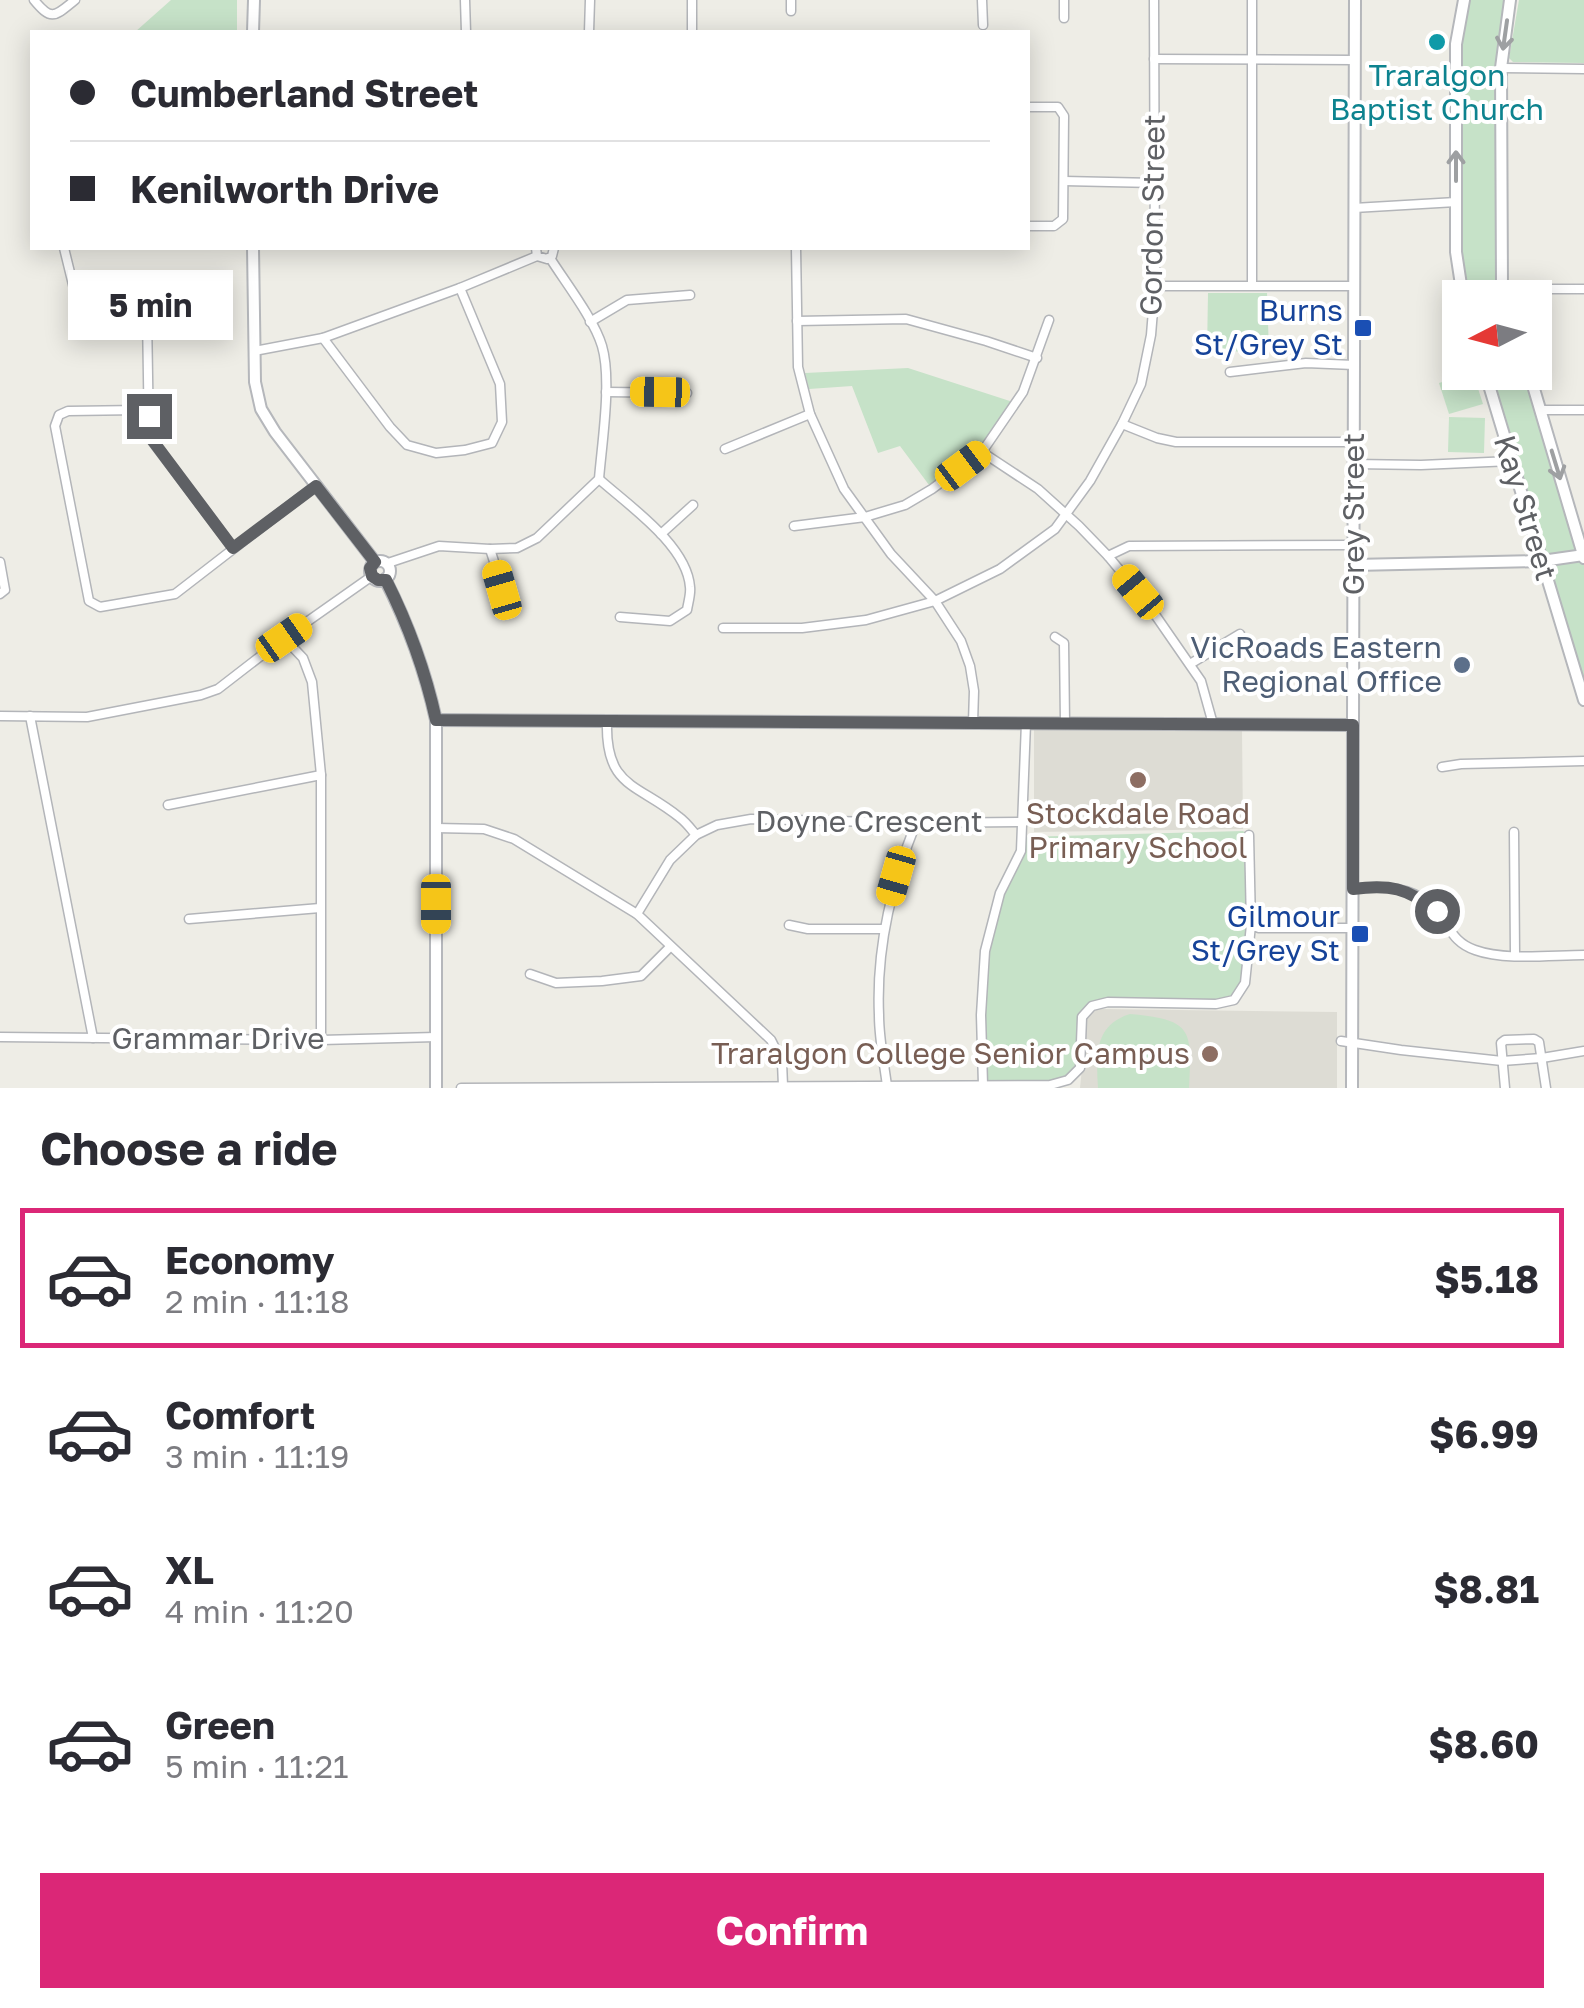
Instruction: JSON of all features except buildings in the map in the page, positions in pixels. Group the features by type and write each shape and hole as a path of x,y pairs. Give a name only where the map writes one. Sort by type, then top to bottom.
{"street":[{"path":"34,0 51,16 75,0"},
{"path":"254,0 254,30"},
{"path":"465,0 466,30"},
{"path":"589,30 590,0"},
{"path":"692,0 692,30"},
{"path":"791,0 791,11"},
{"path":"982,0 983,25"},
{"path":"1064,0 1064,18"},
{"name":"Gordon Street","path":"723,628 802,628 866,620 935,601 1000,569 1054,529 1090,481 1141,384 1151,335 1155,286 1154,0"},
{"path":"1252,0 1252,284"},
{"name":"Grey Street","path":"1352,1088 1347,1041 1353,928 1354,0"},
{"path":"1460,280 1456,252 1456,44 1464,0"},
{"path":"1504,280 1501,68 1510,0"},
{"path":"1154,59 1354,60"},
{"path":"1501,68 1584,70"},
{"path":"1030,107 1058,107 1064,116 1063,219 1054,226 1030,226"},
{"path":"1064,181 1155,183"},
{"path":"1354,208 1456,202"},
{"path":"64,250 78,305 85,310 137,310 148,316 150,437 233,548"},
{"path":"253,250 255,382 261,409 375,562"},
{"path":"550,258 553,250"},
{"path":"796,250 798,367 810,414 844,489 891,554 935,601 961,642 974,691 973,723"},
{"path":"254,350 323,338 460,288 537,252 543,259 550,258"},
{"path":"386,580 372,576 370,568 375,562 388,563 439,546 517,548 537,538 599,479 606,392 602,346 550,258"},
{"path":"1155,286 1354,286"},
{"path":"323,338 406,446 436,453 492,443 502,422 500,384 460,288"},
{"path":"1552,290 1584,289"},
{"path":"590,322 627,300 690,295"},
{"path":"797,321 906,319 1037,358"},
{"path":"794,526 866,517 905,505 982,452 1023,392 1049,320"},
{"path":"1230,372 1306,363 1354,365"},
{"name":"Kay Street","path":"1490,390 1584,700"},
{"name":"Kay Street","path":"1534,390 1584,556"},
{"path":"606,392 688,393"},
{"path":"149,416 140,410 68,411 59,415 55,426 89,600 100,607 175,594 316,486"},
{"path":"1540,410 1584,410"},
{"path":"725,448 810,414"},
{"path":"1122,424 1176,442 1354,442"},
{"path":"982,452 1038,489 1108,556 1147,603 1201,681 1213,724"},
{"path":"1354,464 1510,461"},
{"path":"599,479 661,534 684,565 690,588 687,610 670,621 620,616"},
{"path":"661,534 693,505"},
{"path":"1108,556 1129,546 1354,545"},
{"path":"490,549 507,602"},
{"path":"1354,565 1542,561 1584,556"},
{"path":"0,562 5,590 0,594"},
{"path":"386,580 390,572 388,563"},
{"path":"0,716 88,717 218,689 372,576"},
{"path":"386,580 415,646 436,720 436,1088"},
{"path":"1190,664 1240,634"},
{"path":"1055,637 1064,643 1065,723"},
{"path":"284,638 303,658 312,682 321,776 321,1040"},
{"path":"30,716 94,1038"},
{"path":"436,720 1353,725"},
{"path":"607,720 606,742 612,764 630,786 680,817 696,835 670,860 637,914"},
{"path":"983,1085 981,1014 986,951 1000,893 1021,851 1026,723"},
{"path":"1442,767 1584,760"},
{"path":"168,805 321,776"},
{"name":"Doyne Crescent","path":"696,835 717,825 751,819 1024,822"},
{"path":"887,1086 878,1016 880,959 902,856 916,823"},
{"path":"436,828 484,829 514,839 637,914 771,1040 782,1062 782,1086"},
{"path":"1514,832 1515,955"},
{"path":"461,1088 1050,1085 1068,1080 1080,1068 1082,1017 1092,1006 1108,1002 1216,1004 1234,1000 1245,983 1251,925 1249,836"},
{"path":"1353,889 1396,887 1416,895 1437,911 1449,932 1474,950 1515,955 1584,955"},
{"path":"189,919 320,908"},
{"path":"789,925 808,929 884,929"},
{"path":"1251,925 1353,928"},
{"path":"530,974 556,983 641,976 670,946"},
{"name":"Grammar Drive","path":"0,1037 436,1037"},
{"path":"1505,1088 1502,1043 1534,1039 1539,1042 1546,1088"},
{"path":"1347,1041 1502,1061 1584,1052"}],"shaded area":[{"name":"Stockdale Road Primary School","path":"1242,729 1243,829 1034,832 1034,730"},
{"name":"Traralgon College Senior Campus","path":"1102,1009 1337,1012 1337,1088 1080,1088 1087,1019"}],"green space":[{"path":"171,0 237,0 237,30 137,30"},
{"path":"1464,0 1510,0 1501,69 1506,280 1461,280 1456,44"},
{"path":"1519,0 1584,0 1584,63 1513,62 1509,58"},
{"path":"1208,293 1267,293 1269,352 1207,351"},
{"path":"908,368 1016,403 982,452 932,489 900,446 878,453 852,386 809,389 805,373"},
{"path":"1442,382 1442,390 1478,390 1483,404 1449,414 1439,383"},
{"path":"1492,390 1534,390 1584,558 1584,701"},
{"path":"1449,417 1485,418 1484,453 1448,452"},
{"path":"1243,831 1249,835 1250,917 1245,983 1234,1000 1216,1004 1096,1004 1082,1021 1080,1062 1070,1078 1041,1085 983,1085 985,951 1000,893 1021,851 1022,837"},
{"path":"1130,1014 1166,1020 1184,1031 1190,1052 1189,1088 1098,1088 1100,1043 1110,1026"}],"place":[{"name":"Traralgon Baptist Church","path":"1437,42"},
{"name":"Burns St/Grey St","path":"1363,328"},
{"name":"VicRoads Eastern Regional Office","path":"1462,665"},
{"name":"Stockdale Road Primary School","path":"1138,780"},
{"name":"Gilmour St/Grey St","path":"1360,934"},
{"name":"Traralgon College Senior Campus","path":"1210,1054"}],"route":[{"path":"149,416 150,437 233,548 316,486 375,562 370,568 372,576 386,580 415,646 436,720 1353,725 1353,889 1396,887 1416,895 1437,911"}]}
